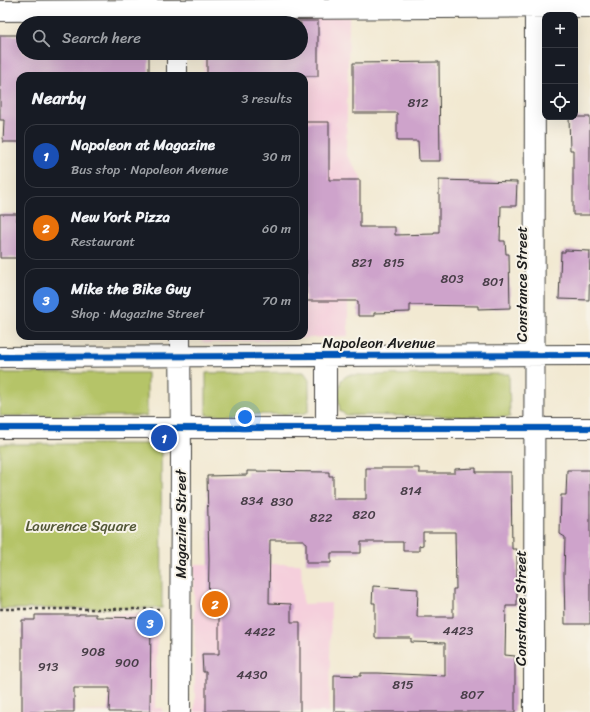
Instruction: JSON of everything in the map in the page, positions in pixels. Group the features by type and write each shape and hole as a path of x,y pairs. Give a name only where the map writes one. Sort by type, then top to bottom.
{"street":[{"path":"0,11 177,11 535,4 590,7"},
{"name":"Constance Street","path":"534,712 535,4"},
{"path":"177,60 177,72"},
{"name":"Magazine Street","path":"180,340 180,712"},
{"name":"Napoleon Avenue","path":"0,357 590,354"},
{"path":"326,356 326,428"},
{"path":"0,428 590,428"}],"path":[{"path":"0,609 180,609"}],"shaded area":[{"path":"308,17 349,17 346,154 361,177 361,212 348,212 348,336 308,338 308,72 203,72 204,60 308,60"},
{"path":"201,340 267,340 206,343"},
{"path":"194,564 301,564 303,604 331,603 329,712 195,712"},
{"path":"158,613 155,708 163,708 163,712 75,712 108,711 109,614"}],"green space":[{"path":"304,372 309,379 309,411 303,414 206,415 206,373"},
{"path":"0,373 147,373 147,416 0,416"},
{"path":"509,374 510,417 346,415 340,411 338,395 341,380 348,375"},
{"name":"Lawrence Square","path":"0,444 161,444 162,608 0,609"}],"building":[{"path":"308,21 318,21 318,76 308,76 308,72 207,72 207,60 308,60"},
{"path":"0,35 16,35 16,60 149,60 149,72 16,72 16,142 3,142 4,120 0,120"},
{"path":"439,62 440,161 419,161 418,141 397,141 397,113 353,113 353,63"},
{"path":"578,117 590,117 590,215 573,215 573,150 570,150 569,120 578,120"},
{"path":"308,122 329,122 329,180 360,180 360,227 395,227 395,235 434,234 434,232 439,232 439,180 517,182 516,206 501,206 500,241 505,241 506,254 509,254 510,308 478,309 478,306 410,305 410,312 374,313 374,316 358,316 358,301 308,301"},
{"path":"0,214 16,214 16,258 0,258"},
{"path":"565,250 590,251 589,300 559,299 561,252 565,252"},
{"path":"366,468 419,468 419,473 455,473 455,469 476,468 476,472 511,472 512,549 517,549 517,606 506,606 505,655 515,656 515,712 334,712 334,675 361,676 361,673 378,673 445,676 445,643 411,642 411,638 375,638 375,603 372,603 373,586 418,589 417,617 453,617 453,589 456,589 455,532 423,532 423,545 419,546 419,551 403,551 403,542 361,542 361,553 331,553 331,563 306,563 306,542 304,542 304,540 270,540 269,603 291,604 291,622 300,622 300,712 206,712 206,672 203,672 202,654 219,654 219,614 208,613 209,560 207,476 247,475 247,471 329,472 329,476 333,476 333,499 366,499"},
{"path":"567,470 590,470 590,624 565,624 565,537 560,534 561,495 566,495"},
{"path":"96,614 96,617 151,618 150,712 109,712 110,688 74,688 74,712 22,712 22,620 35,620 35,615"}],"cycle path":[{"path":"0,357 590,355"},
{"path":"0,428 590,428"}],"place":[{"name":"Napoleon at Magazine","path":"164,438"},
{"name":"New York Pizza","path":"215,604"},
{"name":"Mike the Bike Guy","path":"150,623"}]}
